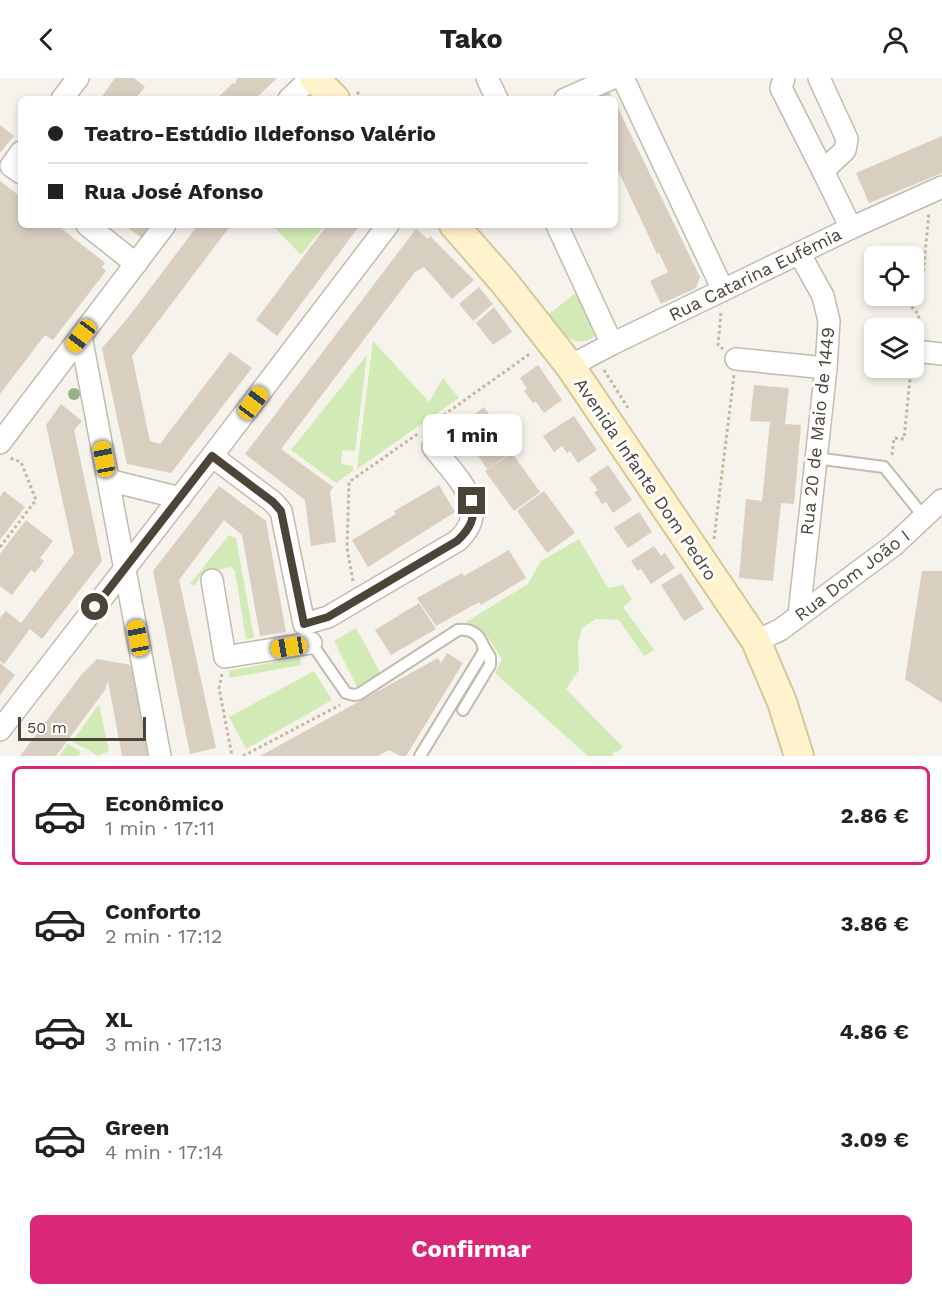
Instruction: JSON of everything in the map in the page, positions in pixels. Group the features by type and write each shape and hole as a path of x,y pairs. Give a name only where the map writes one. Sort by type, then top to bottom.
{"main road":[{"path":"313,78 331,96"},
{"name":"Avenida Infante Dom Pedro","path":"457,228 504,282 570,366 756,641 782,702 799,756"}],"street":[{"path":"64,96 78,78"},
{"path":"292,96 313,78"},
{"path":"487,78 496,96"},
{"path":"572,96 613,78"},
{"path":"623,78 723,290"},
{"path":"784,78 781,88 851,228"},
{"path":"819,78 847,139 845,150 823,171"},
{"path":"18,156 11,166 18,171"},
{"name":"Rua Catarina Eufémia","path":"570,366 799,253 936,190"},
{"path":"91,228 136,264"},
{"path":"0,443 163,228"},
{"path":"0,730 386,228"},
{"path":"558,228 612,344"},
{"name":"Rua 20 de Maio de 1449","path":"799,253 823,296 829,321 799,615"},
{"path":"81,336 125,568 157,755"},
{"path":"924,357 942,354"},
{"path":"736,358 826,368"},
{"path":"212,580 225,657 308,633 328,617 457,541 465,534 473,517 472,501 433,447"},
{"path":"212,456 273,502 281,511 308,633"},
{"path":"108,480 180,498"},
{"name":"Rua Dom João I","path":"756,641 780,630 894,545 942,500"}],"lane":[{"path":"815,458 884,467 924,517"},
{"path":"308,633 346,693 354,695 359,694 458,630 471,631 483,644 490,657 490,665 463,710"},
{"path":"420,756 484,651 483,644"}],"path":[{"path":"924,268 936,190"},
{"path":"714,541 736,358 718,345 723,290"},
{"path":"911,306 919,315 919,318"},
{"path":"884,467 893,453 894,438 904,439 911,378"},
{"path":"0,455 21,462 36,500 0,547"},
{"path":"225,657 219,688 232,756"},
{"path":"243,756 340,704 346,693"}],"green space":[{"path":"275,228 323,228 301,255"},
{"path":"578,291 597,335 589,340 575,341 569,338 548,315"},
{"path":"373,341 429,402 443,378 459,398 357,469"},
{"path":"367,355 355,451 342,450 341,464 353,466 353,471 336,483 291,450"},
{"path":"229,535 236,538 254,638 246,639 235,571 231,567 203,573 194,586 190,584"},
{"path":"579,539 608,588 623,585 632,599 623,607 654,650 644,656 619,620 596,619 582,628 578,643 579,670 566,689 623,747 618,752 614,751 613,756 588,756 495,673 502,659 487,636 466,622 528,584 541,561"},
{"path":"356,628 381,674 357,687 334,641"},
{"path":"300,657 301,665 230,678 229,671"},
{"path":"314,671 332,700 246,749 229,717"},
{"path":"99,704 109,751 98,756 72,742"},
{"path":"68,744 81,752 78,756 59,756"}],"building":[{"path":"115,78 134,78 145,87 138,96 102,96"},
{"path":"237,78 277,78 258,96 219,96 233,83 235,84"},
{"path":"609,91 612,96 598,96"},
{"path":"618,108 700,277 696,288 661,304 650,281 668,272 659,253 657,254 618,170"},
{"path":"0,125 14,136 0,153"},
{"path":"942,136 942,173 869,203 856,173"},
{"path":"0,181 18,195 18,228 61,228 105,263 102,267 106,271 53,340 45,335 0,394"},
{"path":"128,228 150,228 142,238"},
{"path":"196,228 229,228 132,356 150,441 160,444 230,352 252,368 171,473 127,464 102,348 127,319"},
{"path":"325,228 358,228 277,336 256,320"},
{"path":"416,229 428,239 430,236 474,280 452,299 424,267 415,272 281,449 333,487 330,492 336,542 311,546 305,500 245,454"},
{"path":"479,287 493,304 473,321 459,304"},
{"path":"494,307 512,332 493,345 476,323"},
{"path":"538,365 562,400 544,413 524,391 527,389 520,378"},
{"path":"754,385 789,388 785,424 801,425 794,504 781,503 773,581 739,578 746,499 762,501 770,422 750,421"},
{"path":"61,404 82,421 74,430 102,561 42,639 30,629 4,664 0,661 0,618 6,611 21,623 74,553 46,425"},
{"path":"484,407 515,450 487,469 458,426"},
{"path":"574,416 597,450 578,463 570,451 567,453 562,446 554,452 543,436"},
{"path":"512,453 540,492 514,511 485,471"},
{"path":"608,465 632,500 613,513 606,502 602,504 594,492 598,490 589,478"},
{"path":"439,485 455,512 368,567 352,540 396,514 394,511"},
{"path":"219,486 266,521 286,632 260,636 242,535 224,520 179,580 216,748 190,754 153,571"},
{"path":"4,491 25,507 0,540 0,497"},
{"path":"544,491 575,533 547,553 517,511"},
{"path":"639,512 652,532 628,548 614,528"},
{"path":"26,520 53,541 40,558 44,561 35,573 31,570 12,595 0,586 0,554"},
{"path":"654,546 661,556 665,553 675,568 651,584 641,569 638,571 631,561"},
{"path":"509,550 526,578 481,605 479,602 436,626 417,598 462,573 464,576"},
{"path":"922,571 942,571 942,703 905,679"},
{"path":"681,573 704,609 684,621 661,585"},
{"path":"419,603 436,629 391,655 375,630"},
{"path":"447,653 463,663 406,756 400,756 389,750 378,756 260,756 438,658 441,663"},
{"path":"97,659 131,665 151,756 122,756 108,681 105,690 56,756 20,756 82,674"},
{"path":"0,663 15,675 0,695"}],"route":[{"path":"95,607 212,456 273,502 281,511 304,624 328,617 457,541 470,526 474,509 472,501"}]}
